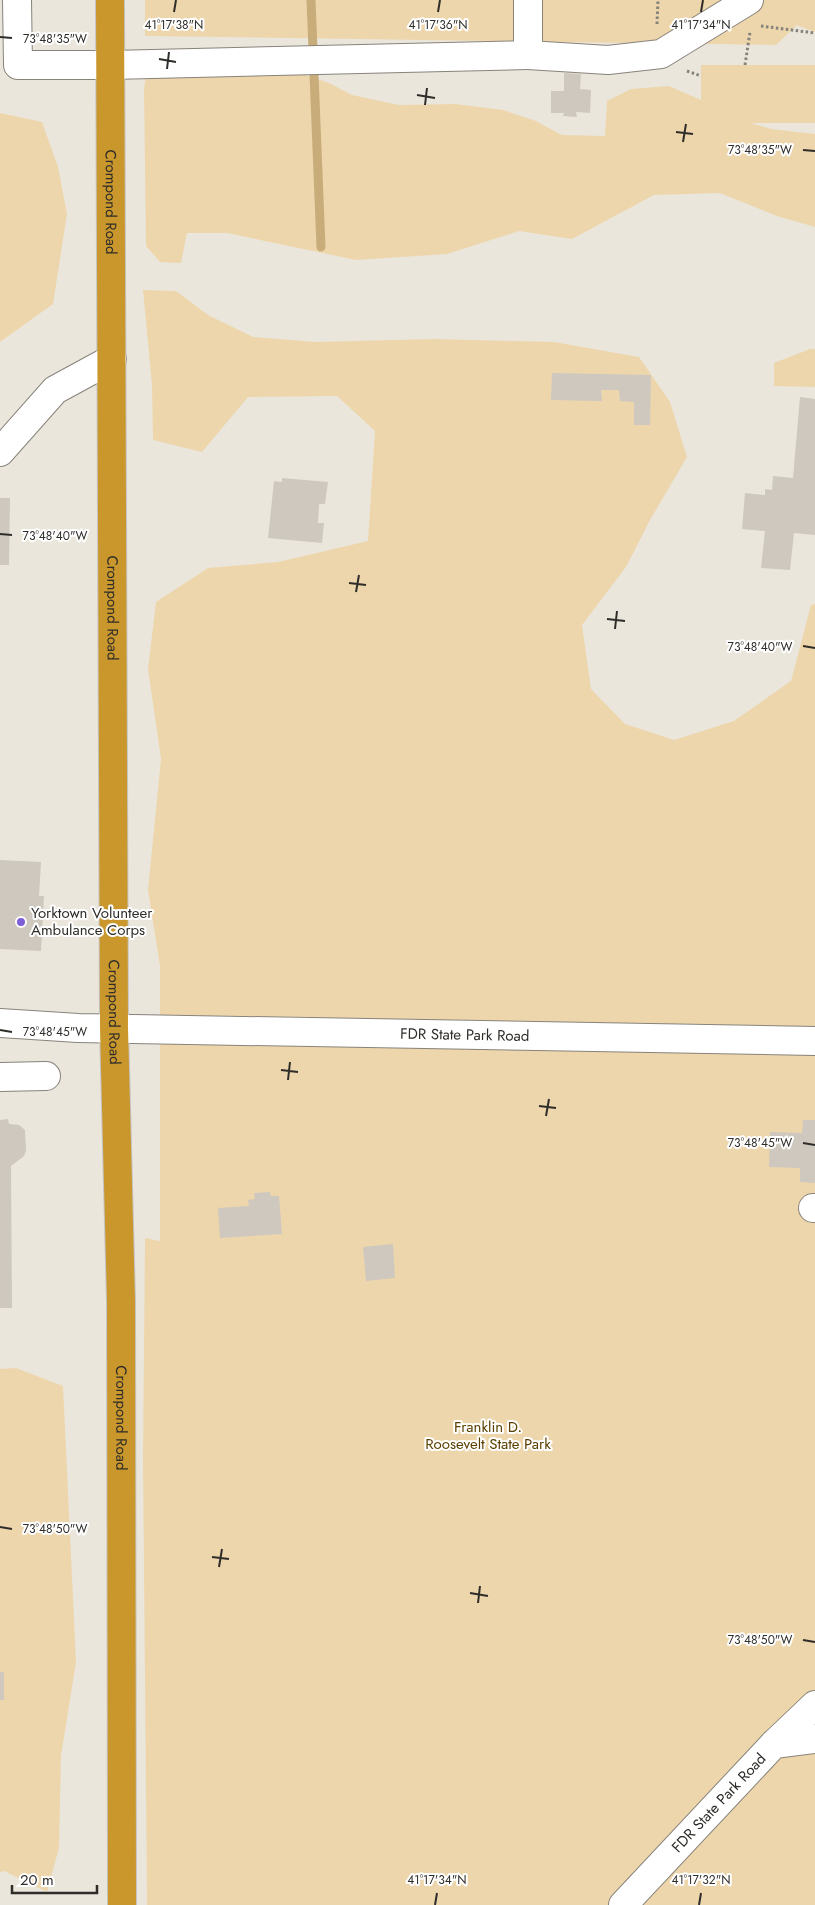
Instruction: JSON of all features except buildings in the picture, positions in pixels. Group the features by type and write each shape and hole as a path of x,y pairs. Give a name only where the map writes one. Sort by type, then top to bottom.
{"highway":[{"name":"Crompond Road","path":"110,0 114,1028 121,1301 122,1905"}],"street":[{"path":"17,0 9,67 528,55 608,60 661,54 749,0"},
{"path":"528,0 528,55"},
{"path":"0,452 56,390 112,359"},
{"name":"FDR State Park Road","path":"0,1022 78,1028 815,1041"},
{"path":"0,1077 46,1076"},
{"name":"FDR State Park Road","path":"623,1905 774,1744 815,1705"},
{"name":"FDR State Park Road","path":"774,1744 815,1739"}],"path":[{"path":"760,26 815,33"}],"green space":[{"path":"145,0 815,0 815,32 797,25 776,45 145,36"},
{"path":"701,65 815,65 815,123 751,123 771,129 815,134 815,227 777,216 720,193 654,195 572,239 519,231 447,254 356,260 227,233 187,233 181,263 160,262 146,246 144,90 146,73 282,67 329,83 352,95 399,105 455,104 503,110 536,121 562,135 605,136 607,101 631,89 669,86 701,100"},
{"path":"0,113 42,122 58,167 67,214 53,304 0,342"},
{"name":"Franklin D. Roosevelt State Park","path":"143,290 176,291 208,315 253,337 315,342 434,339 554,342 639,357 670,402 687,457 650,520 626,567 582,625 591,689 625,724 674,740 734,721 791,681 811,605 815,604 815,1905 147,1905 143,1459 145,1238 160,1241 160,966 148,890 161,759 148,669 156,602 208,568 278,562 368,541 375,431 337,396 248,397 202,452 153,440 152,385"},
{"path":"810,349 815,349 815,387 774,386 774,363"},
{"path":"16,1368 63,1386 76,1662 61,1756 59,1848 47,1892 4,1871 0,1872 0,1369"}],"waterway":[{"path":"311,0 321,247"}],"place":[{"name":"Yorktown Volunteer Ambulance Corps","path":"21,922"}]}
